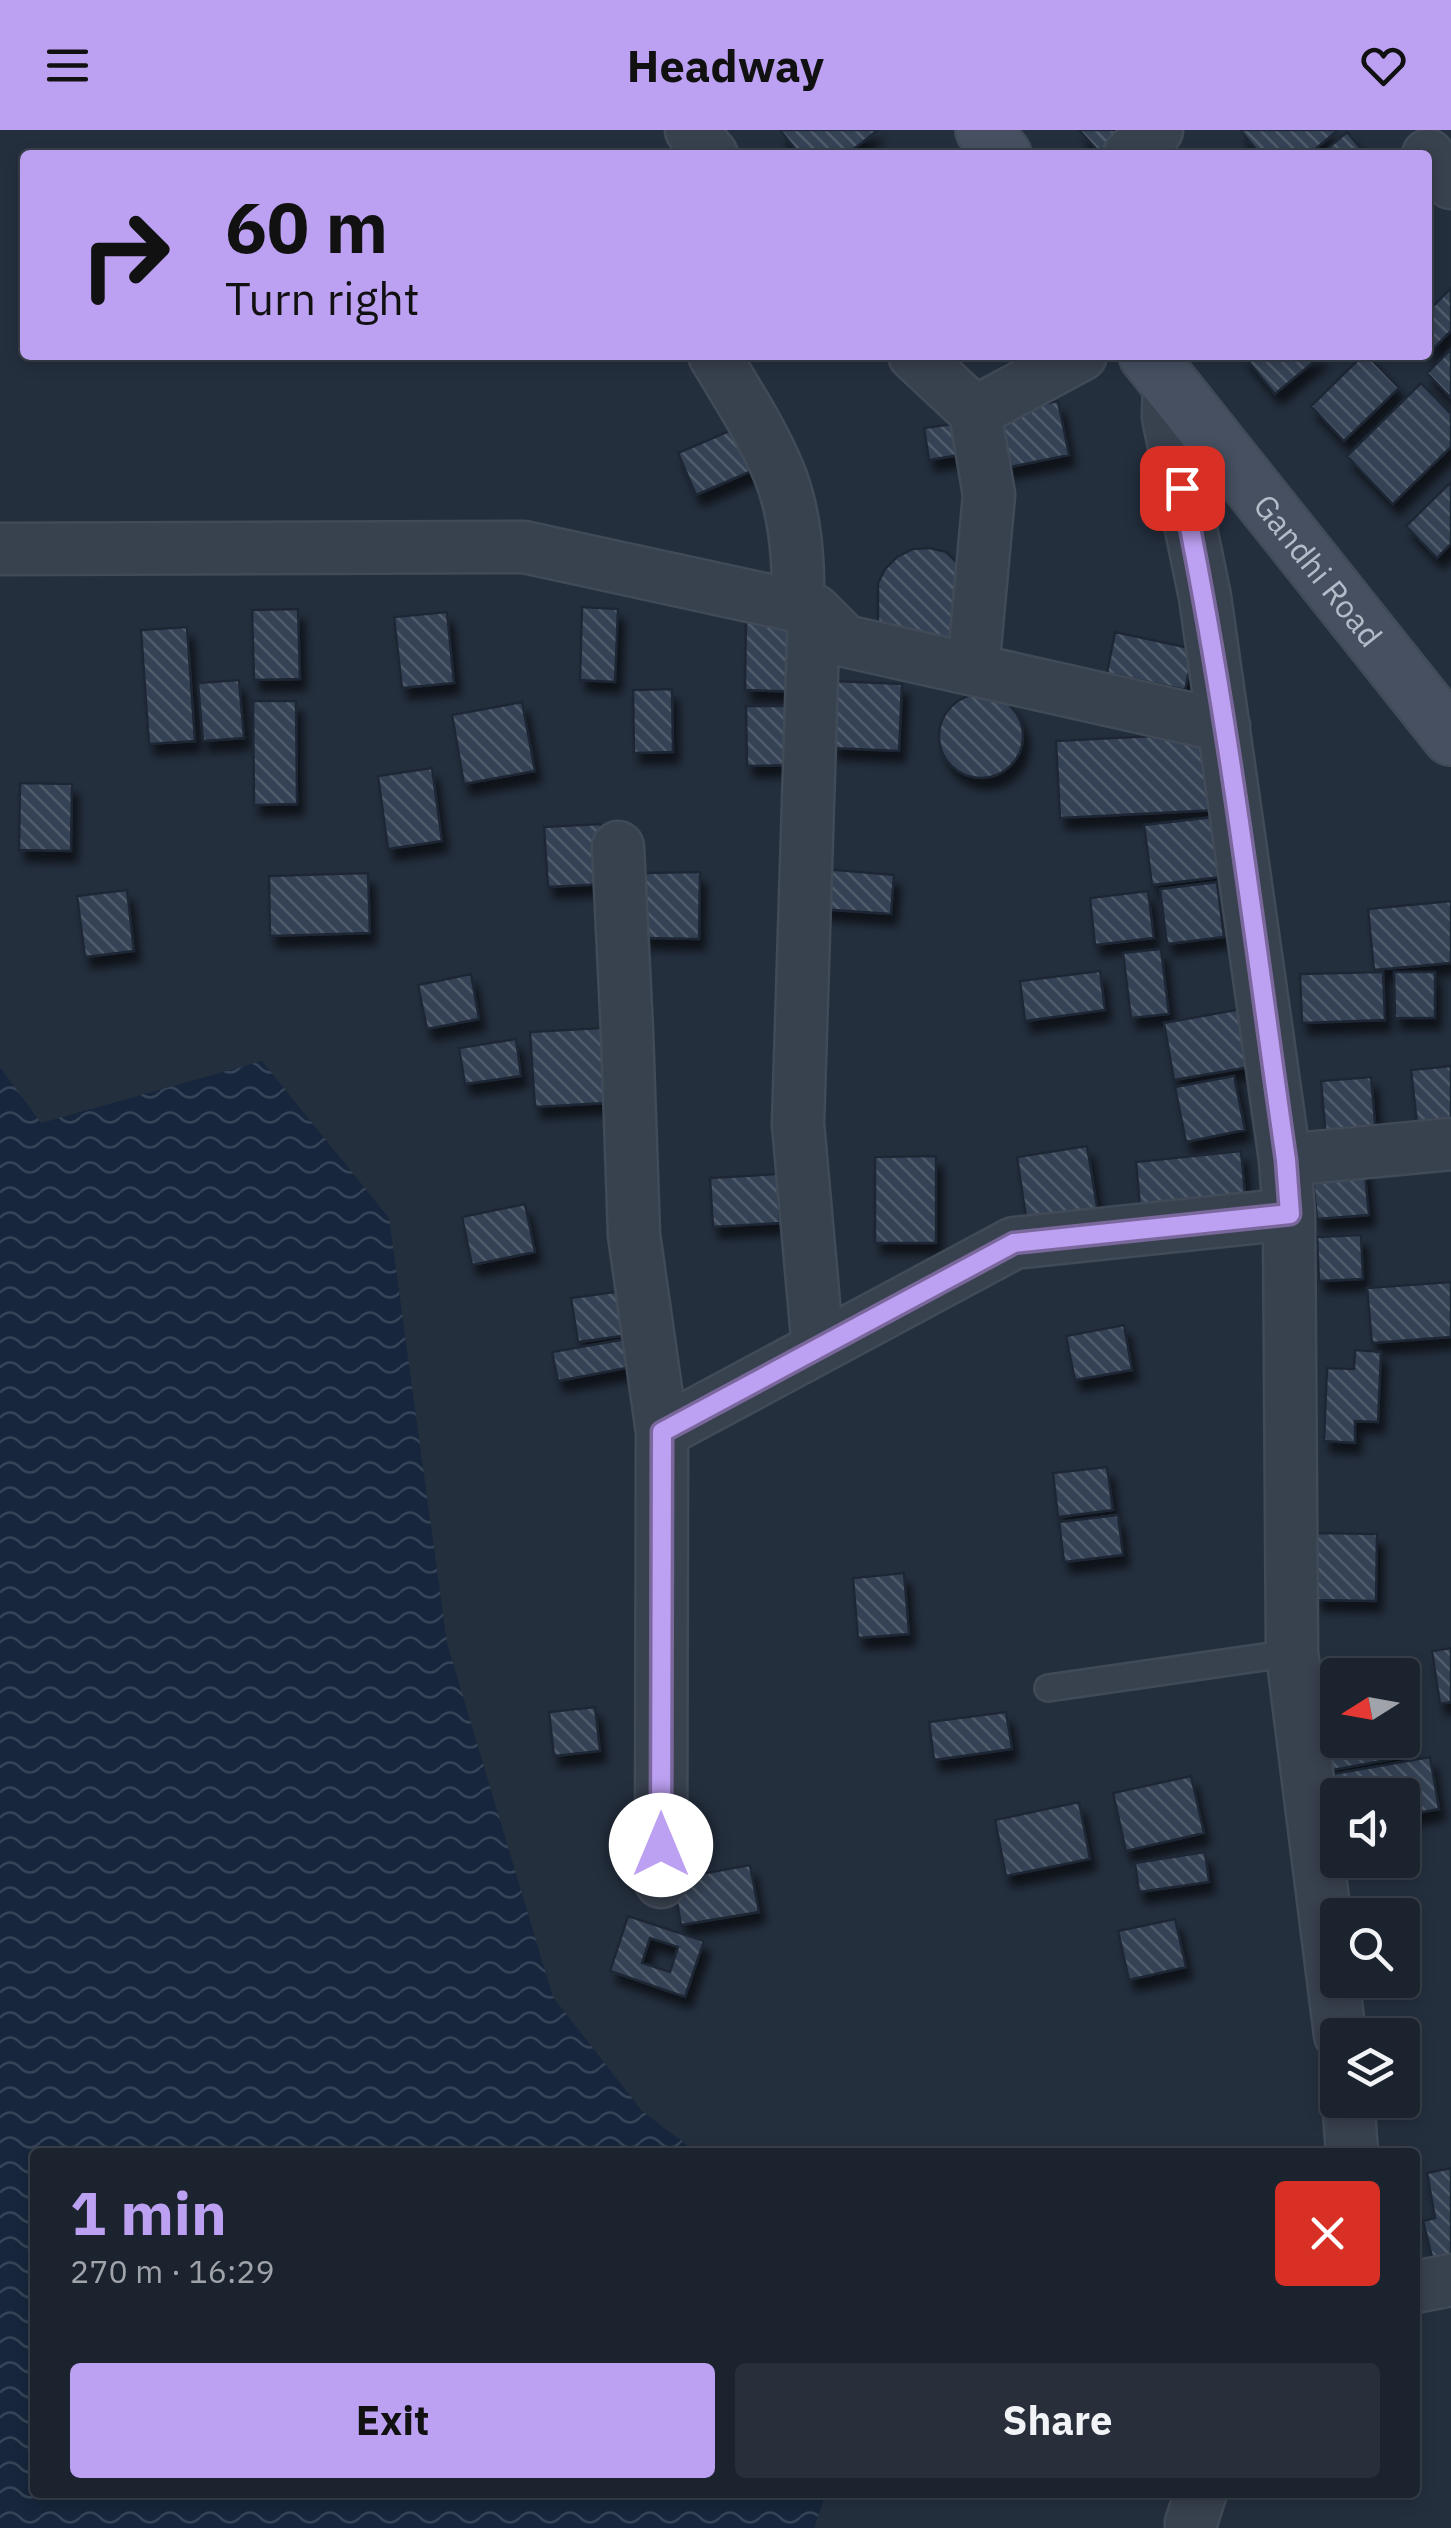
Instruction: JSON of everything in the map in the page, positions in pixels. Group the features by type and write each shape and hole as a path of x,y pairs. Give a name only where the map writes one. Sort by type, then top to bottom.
{"main road":[{"name":"Gandhi Road","path":"1158,368 1451,738"}],"street":[{"path":"1134,150 1156,130"},
{"path":"1406,130 1423,150"},
{"path":"1432,161 1451,183"},
{"path":"717,360 778,471 792,515 806,609 798,1124 818,1348"},
{"path":"919,360 975,412 988,495 973,670"},
{"path":"975,412 1071,360"},
{"path":"1158,368 1205,597 1286,1160 1290,1214 1292,1653 1338,2018"},
{"path":"0,549 524,547 806,609 845,641 1224,726"},
{"path":"618,847 634,1235 662,1432 661,1882"},
{"path":"1286,1160 1451,1144"},
{"path":"662,1432 1014,1243 1290,1214"},
{"path":"1349,2118 1352,2148"},
{"path":"1420,2285 1451,2280"},
{"path":"1191,2528 1199,2498"}],"lane":[{"path":"1048,1688 1292,1653"}],"water":[{"path":"262,1061 389,1218 447,1643 553,1997 642,2111 691,2148 30,2148 30,2498 824,2498 814,2528 0,2528 0,1067 41,1123"}],"building":[{"path":"780,130 878,130 852,150 796,150"},
{"path":"1079,130 1123,130 1101,150"},
{"path":"1240,130 1337,131 1314,150 1257,150"},
{"path":"1347,132 1362,150 1326,150"},
{"path":"1451,288 1451,331 1432,350 1432,307"},
{"path":"1451,349 1451,398 1427,373"},
{"path":"1247,360 1316,360 1275,394"},
{"path":"1358,360 1372,360 1399,388 1344,441 1311,406"},
{"path":"1421,383 1451,414 1451,447 1393,504 1347,456"},
{"path":"1058,401 1069,455 1005,468 994,415"},
{"path":"960,423 965,454 929,460 924,428"},
{"path":"736,428 754,470 696,495 678,453"},
{"path":"1451,482 1451,544 1437,558 1406,526"},
{"path":"913,549 946,552 971,576 956,638 942,646 898,639 878,623 878,583 885,569"},
{"path":"582,607 618,609 615,682 580,680"},
{"path":"298,609 300,679 254,680 252,610"},
{"path":"447,612 454,683 402,688 394,617"},
{"path":"746,613 802,614 801,692 745,690"},
{"path":"187,627 195,741 149,744 141,630"},
{"path":"1115,632 1194,649 1185,690 1107,673"},
{"path":"239,680 244,738 203,741 198,683"},
{"path":"834,681 902,684 899,751 832,748"},
{"path":"672,689 673,752 634,753 633,690"},
{"path":"981,694 997,697 1011,706 1020,720 1020,752 1011,766 997,775 981,778 965,775 951,766 942,752 939,736 942,720 951,706 965,697"},
{"path":"253,701 296,701 297,804 254,805"},
{"path":"522,702 535,771 464,784 452,715"},
{"path":"746,706 794,706 796,765 747,766"},
{"path":"1213,733 1217,810 1060,818 1056,741"},
{"path":"432,768 442,841 388,849 378,776"},
{"path":"20,783 72,784 71,851 19,850"},
{"path":"1214,817 1221,877 1152,885 1144,825"},
{"path":"601,824 605,884 548,887 544,827"},
{"path":"824,869 894,875 891,914 821,909"},
{"path":"700,872 699,939 642,938 643,873"},
{"path":"368,873 370,933 270,936 269,876"},
{"path":"1217,882 1224,937 1167,944 1160,889"},
{"path":"127,890 134,951 85,957 77,896"},
{"path":"1148,891 1154,938 1095,945 1090,898"},
{"path":"1451,901 1451,963 1374,970 1368,909"},
{"path":"1161,949 1169,1014 1131,1018 1123,953"},
{"path":"1100,971 1105,1010 1025,1021 1020,981"},
{"path":"1383,972 1385,1020 1302,1023 1300,974"},
{"path":"1394,972 1435,972 1435,1018 1395,1018"},
{"path":"471,974 479,1019 427,1029 418,985"},
{"path":"1252,1007 1262,1065 1174,1080 1164,1023"},
{"path":"601,1028 605,1103 535,1107 530,1032"},
{"path":"516,1039 521,1076 465,1084 459,1048"},
{"path":"1451,1066 1451,1129 1418,1132 1411,1070"},
{"path":"1234,1076 1245,1130 1186,1142 1175,1087"},
{"path":"1371,1077 1376,1134 1326,1138 1321,1081"},
{"path":"1087,1146 1098,1213 1027,1224 1017,1157"},
{"path":"1241,1151 1246,1205 1141,1216 1136,1162"},
{"path":"936,1156 936,1243 875,1243 875,1157"},
{"path":"1364,1165 1369,1215 1317,1219 1312,1169"},
{"path":"777,1174 780,1223 713,1227 710,1178"},
{"path":"525,1204 535,1252 472,1265 462,1217"},
{"path":"1361,1235 1363,1279 1319,1281 1317,1237"},
{"path":"1451,1282 1451,1337 1372,1343 1367,1288"},
{"path":"622,1291 629,1335 578,1342 571,1298"},
{"path":"1124,1325 1132,1370 1075,1380 1066,1336"},
{"path":"632,1338 637,1366 558,1381 552,1352"},
{"path":"1355,1350 1381,1352 1378,1422 1355,1421 1355,1443 1324,1441 1327,1368 1354,1369"},
{"path":"1107,1467 1113,1510 1058,1517 1053,1473"},
{"path":"1118,1515 1123,1555 1064,1562 1059,1522"},
{"path":"1316,1533 1377,1534 1376,1601 1316,1600"},
{"path":"904,1573 909,1634 858,1638 853,1578"},
{"path":"1451,1648 1451,1702 1440,1704 1432,1651"},
{"path":"595,1707 600,1751 554,1756 549,1712"},
{"path":"1006,1712 1012,1749 934,1760 929,1722"},
{"path":"1430,1757 1439,1809 1420,1813 1420,1778 1328,1775"},
{"path":"1325,1758 1398,1758 1327,1771"},
{"path":"1191,1776 1204,1833 1126,1851 1113,1793"},
{"path":"1079,1802 1090,1859 1006,1876 995,1820"},
{"path":"1205,1852 1209,1882 1139,1892 1135,1863"},
{"path":"750,1865 759,1912 681,1925 673,1879"},
{"path":"628,1916 704,1941 685,1997 610,1971","holes":["650,1938 678,1947 670,1972 642,1963"]},
{"path":"1175,1919 1186,1967 1129,1980 1118,1931"},
{"path":"1451,2168 1451,2267 1435,2269 1423,2221 1435,2218 1427,2173"}],"route":[{"path":"661,1845 662,1432 1014,1243 1290,1214 1286,1160 1205,597 1182,488"}]}
